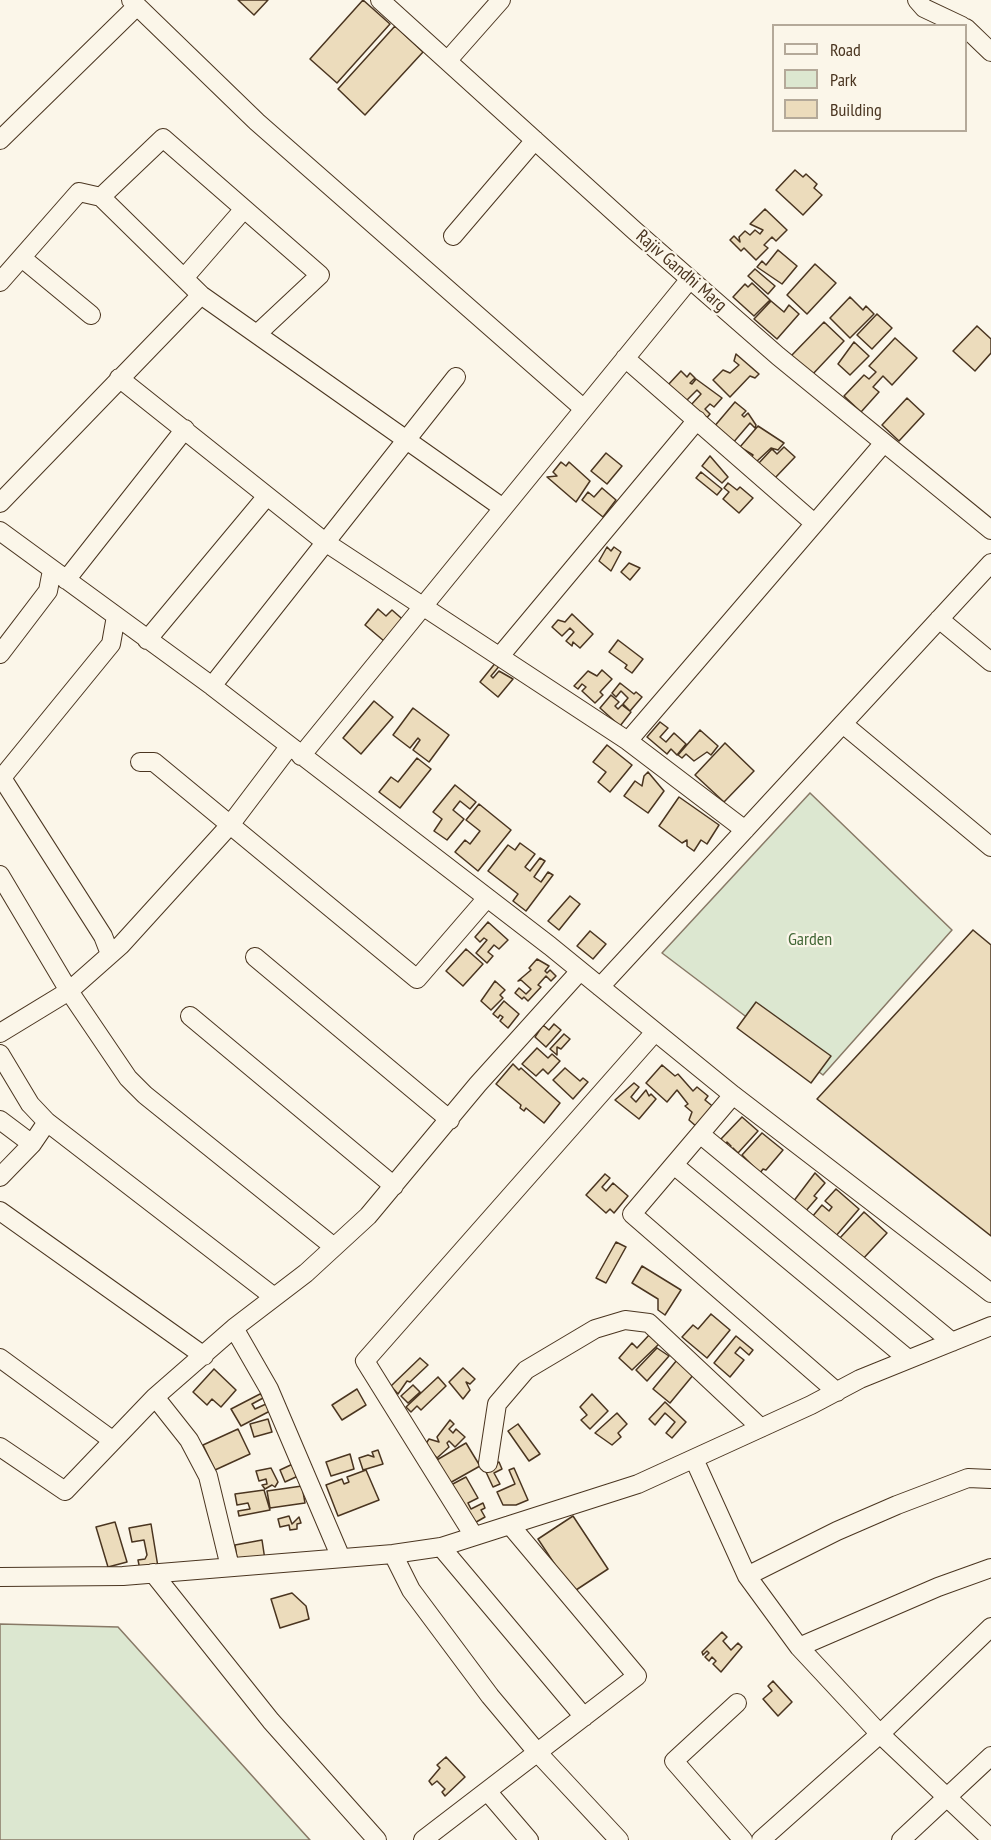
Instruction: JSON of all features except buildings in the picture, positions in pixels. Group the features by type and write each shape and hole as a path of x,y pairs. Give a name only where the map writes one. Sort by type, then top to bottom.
{"street":[{"path":"448,60 501,0"},
{"path":"917,0 924,8 958,24"},
{"name":"Rajiv Gandhi Marg","path":"382,1 690,279 883,444 991,530"},
{"path":"0,140 134,3 256,122 584,409"},
{"path":"967,29 991,52"},
{"path":"101,197 163,138 320,276 257,334"},
{"path":"453,236 535,140"},
{"path":"0,282 79,192 101,197 201,295 503,508"},
{"path":"184,278 244,209"},
{"path":"22,258 91,315"},
{"path":"0,1033 69,991 110,954 230,825 422,607 690,279"},
{"path":"0,503 201,295"},
{"path":"625,358 814,523"},
{"path":"212,686 456,377"},
{"path":"119,378 325,542 628,741 745,830"},
{"path":"500,656 697,420"},
{"path":"0,654 59,575 185,429"},
{"path":"628,741 883,444"},
{"path":"147,640 267,496"},
{"path":"0,531 212,686 580,970 733,1095 991,1293"},
{"path":"600,987 991,562"},
{"path":"110,954 103,936 1,779 111,644 116,616"},
{"path":"939,619 991,662"},
{"path":"843,724 991,847"},
{"path":"140,762 154,762 417,979 487,898"},
{"path":"0,875 69,991 128,1078 145,1095 334,1247"},
{"path":"255,957 450,1120"},
{"path":"0,1447 64,1491 155,1397 368,1216 478,1084 580,970"},
{"path":"190,1016 394,1186"},
{"path":"474,1536 365,1361 656,1032"},
{"path":"0,1054 30,1104 47,1122 274,1297"},
{"path":"733,1095 632,1214 837,1392"},
{"path":"0,1120 33,1144"},
{"path":"0,1177 33,1144 47,1122"},
{"path":"700,1134 952,1342"},
{"path":"674,1165 908,1359"},
{"path":"0,1211 204,1356"},
{"path":"488,1463 497,1404 526,1370 595,1329 625,1320 649,1323 761,1428"},
{"path":"0,1576 153,1573 393,1554 441,1547 639,1484 908,1359 991,1326"},
{"path":"234,1328 269,1389 341,1558"},
{"path":"0,1358 112,1440"},
{"path":"155,1397 189,1440 208,1476 230,1567"},
{"path":"694,1458 747,1576 799,1647 880,1734 991,1839"},
{"path":"747,1576 837,1531 897,1505 968,1478 991,1479"},
{"path":"426,1839 637,1676 510,1525"},
{"path":"441,1547 584,1717"},
{"path":"393,1554 411,1590 490,1696 537,1752 619,1840"},
{"path":"799,1647 938,1587 991,1568"},
{"path":"153,1573 271,1721 377,1840"},
{"path":"761,1840 880,1734 991,1627"},
{"path":"737,1703 674,1761 743,1840"},
{"path":"901,1840 991,1755"},
{"path":"487,1791 529,1840"}],"green space":[{"name":"Garden","path":"810,793 952,930 823,1075 662,953"},
{"path":"0,1624 118,1627 310,1840 0,1840"}]}
